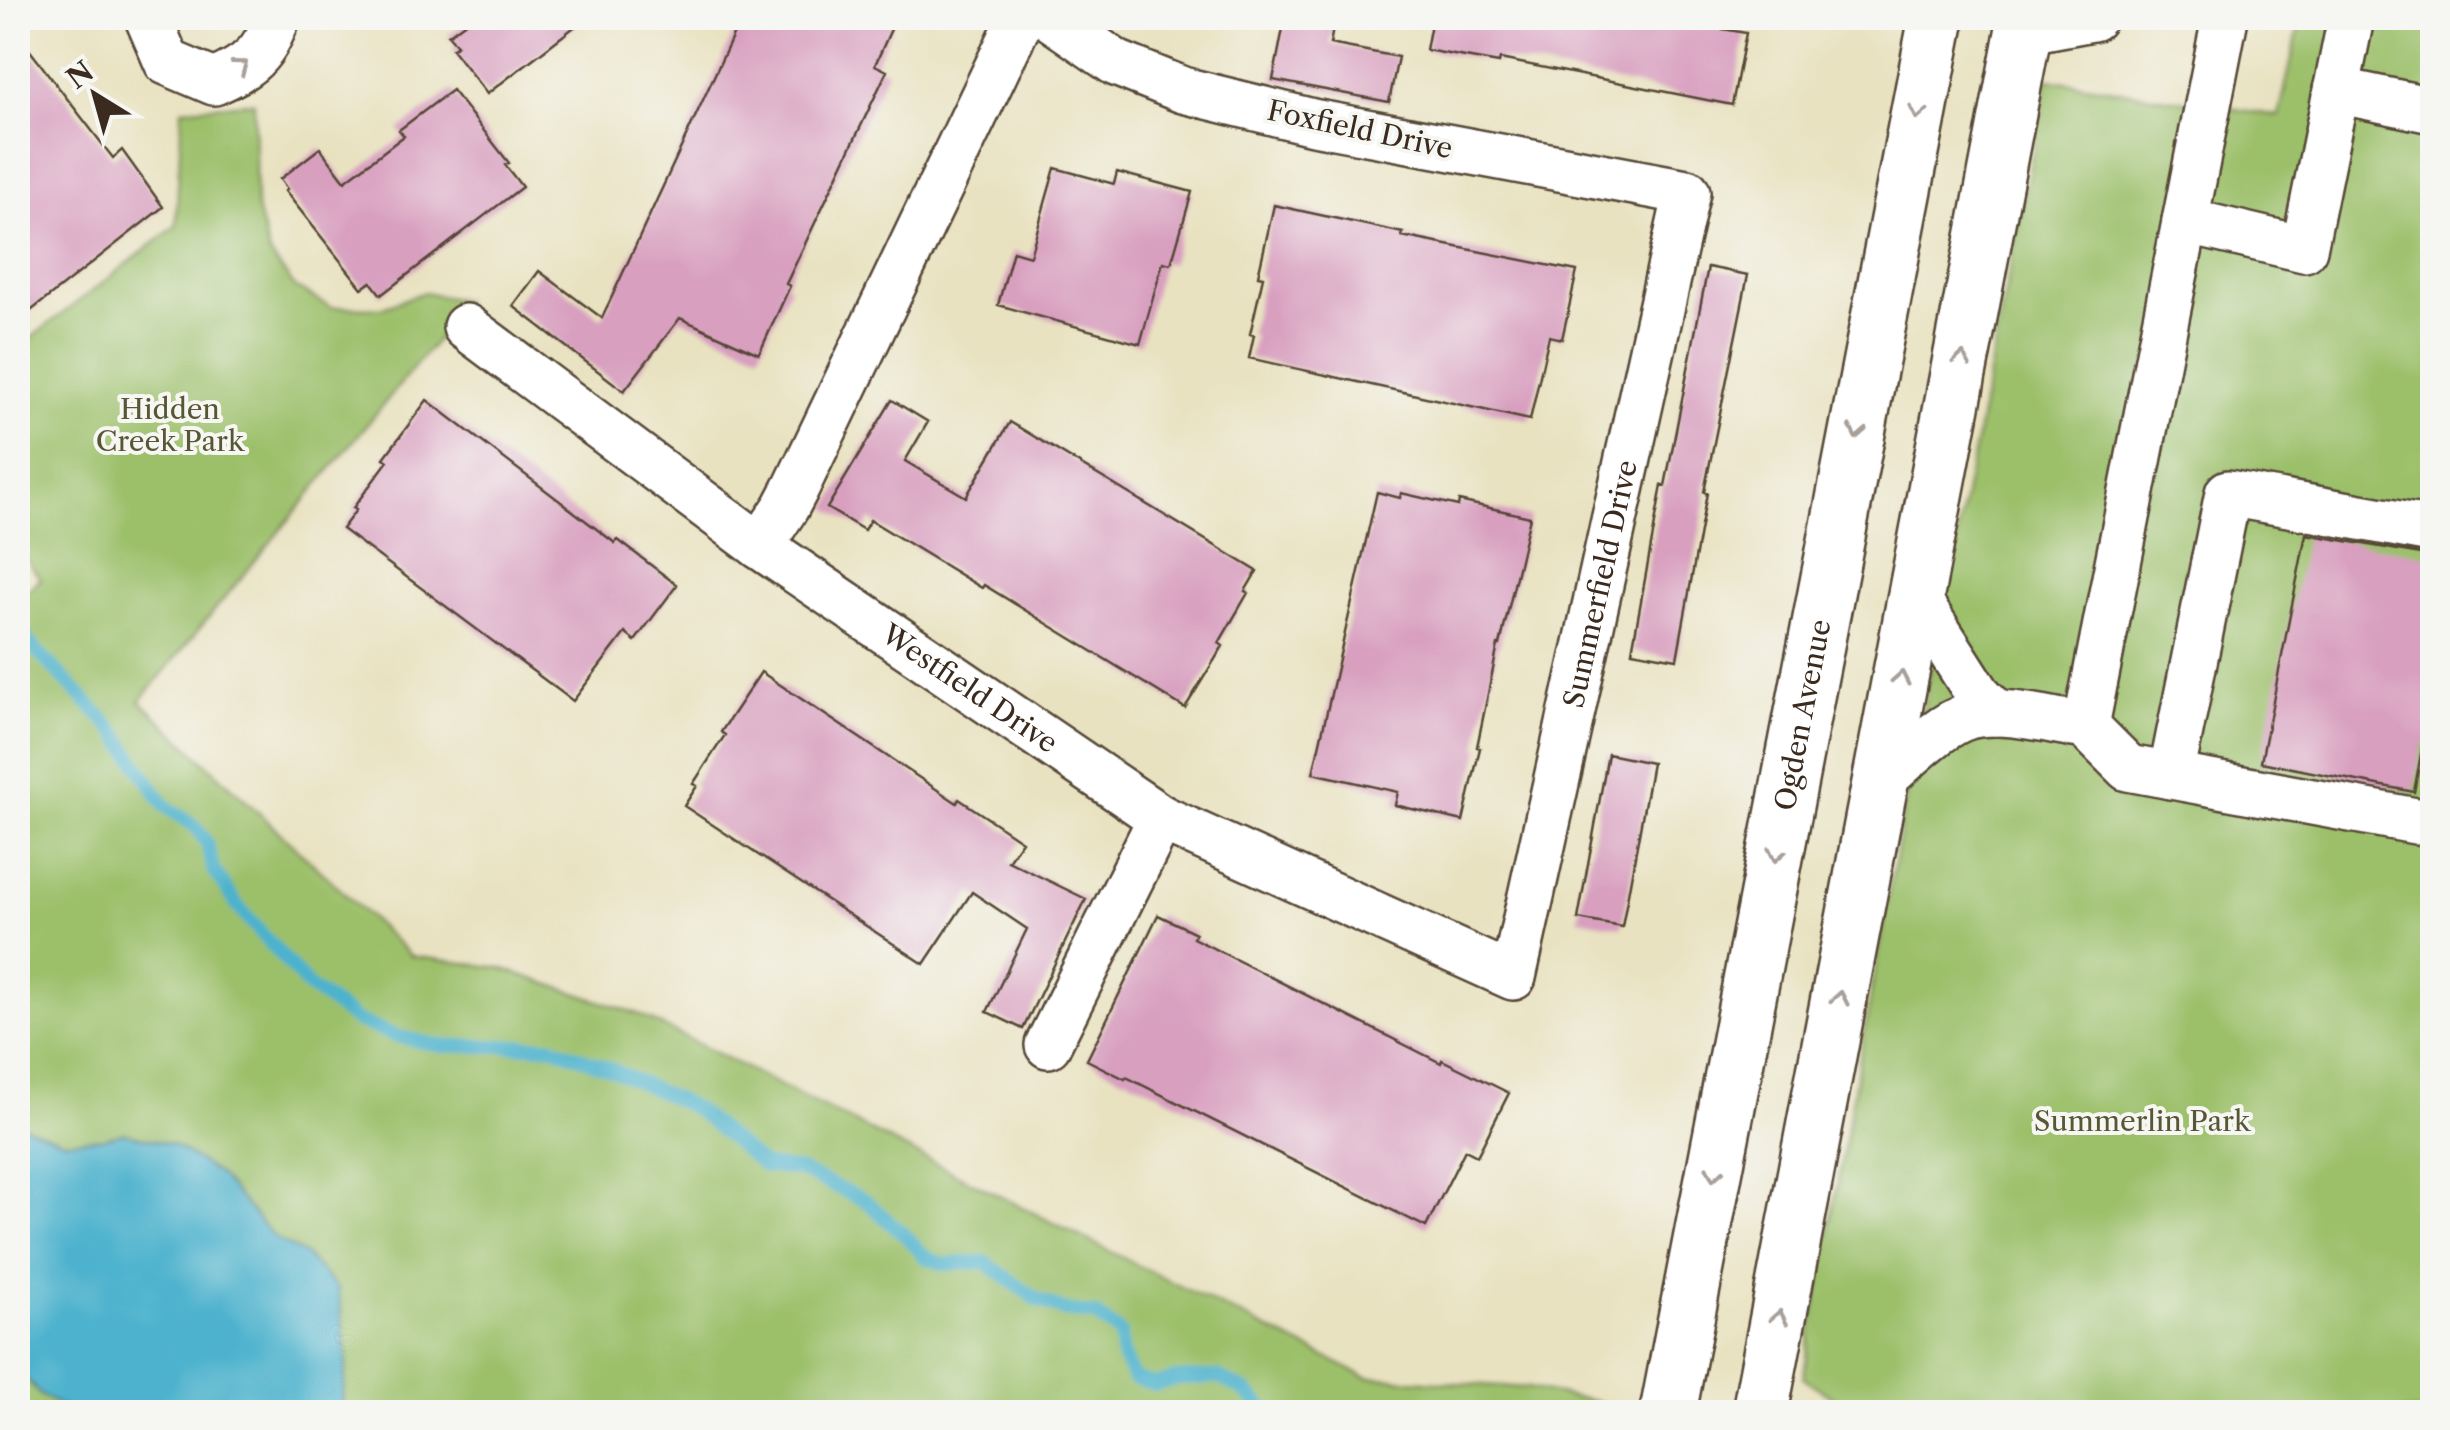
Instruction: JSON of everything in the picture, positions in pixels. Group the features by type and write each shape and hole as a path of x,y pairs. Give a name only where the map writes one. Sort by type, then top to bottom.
{"main road":[{"name":"Ogden Avenue","path":"1668,1412 1937,18"},
{"path":"1760,1412 2025,24"}],"street":[{"path":"148,18 167,62 214,82 242,70 268,42 277,18"},
{"path":"760,546 786,508 1021,18"},
{"name":"Foxfield Drive","path":"1051,18 1116,64 1183,90 1313,122 1687,192"},
{"path":"2025,24 2093,18"},
{"path":"2086,726 2225,18"},
{"path":"2185,222 2304,249 2350,18"},
{"path":"2336,90 2432,110"},
{"name":"Summerfield Drive","path":"1513,977 1687,192"},
{"name":"Westfield Drive","path":"466,327 760,546 1161,818 1513,977"},
{"path":"2171,776 2228,493 2432,530"},
{"path":"1916,598 1978,694 1996,713"},
{"path":"1881,781 1940,731 1966,717 1996,713 2086,726 2128,768 2432,824"},
{"path":"1048,1046 1161,818"}],"green space":[{"name":"Summerlin Park","path":"2301,18 2432,18 2432,1412 1855,1412 1803,1378 1907,790 2047,79 2279,116"},
{"name":"Hidden Creek Park","path":"254,102 256,205 269,253 295,287 330,307 380,308 425,292 463,301 447,327 140,701 411,956 501,968 638,1014 1366,1377 1528,1388 1636,1412 18,1412 18,600 41,579 18,549 18,348 176,226 182,109"}],"water":[{"path":"18,1119 24,1126 64,1141 124,1133 174,1145 219,1175 274,1237 305,1255 338,1289 347,1356 341,1412 73,1412 40,1395 18,1369"}],"building":[{"path":"471,18 586,18 487,94 452,49 457,45 448,35"},
{"path":"741,18 896,18 875,65 887,71 786,284 790,286 759,354 680,318 624,391 513,306 539,271 602,318"},
{"path":"1285,18 1335,18 1330,44 1398,57 1389,102 1273,80"},
{"path":"1432,18 1720,18 1717,28 1746,33 1732,105 1500,59 1499,63 1426,50"},
{"path":"18,35 113,158 122,150 163,207 18,321"},
{"path":"452,90 509,163 505,165 522,187 381,295 371,282 362,288 285,191 280,179 320,148 345,181 404,136 399,130"},
{"path":"1055,168 1114,184 1117,172 1192,192 1171,264 1163,262 1140,344 998,305 1013,251 1030,256"},
{"path":"1274,205 1403,233 1402,236 1577,271 1562,339 1549,336 1530,420 1249,358 1254,335 1250,334 1263,277 1258,276"},
{"path":"1708,267 1748,275 1704,492 1707,493 1677,659 1632,651"},
{"path":"427,400 615,543 618,540 677,585 635,641 625,633 573,701 342,529 388,461 384,458"},
{"path":"892,400 928,422 905,461 966,497 1010,422 1257,571 1219,643 1223,646 1185,708 870,520 864,530 827,508"},
{"path":"1377,492 1400,498 1401,493 1458,506 1459,501 1530,517 1498,645 1463,821 1395,805 1398,792 1313,773"},
{"path":"2306,534 2432,556 2432,745 2423,743 2414,792 2261,762"},
{"path":"761,672 957,803 959,799 1022,841 1008,861 1086,899 1023,1029 987,1012 1027,929 972,892 924,964 684,806 697,786 693,784 725,735 721,732"},
{"path":"1608,754 1652,763 1622,927 1578,919"},
{"path":"1158,915 1196,933 1193,938 1441,1063 1442,1060 1509,1093 1477,1156 1465,1150 1426,1227 1087,1060"}],"waterway":[{"path":"18,620 28,642 116,732 165,806 195,826 207,843 213,869 239,908 309,987 357,1021 396,1036 441,1046 551,1046 613,1070 694,1108 764,1166 799,1170 866,1201 925,1257 944,1264 985,1262 1036,1299 1065,1311 1095,1315 1120,1333 1122,1354 1133,1378 1155,1385 1175,1379 1218,1377 1245,1391 1268,1412"}]}
